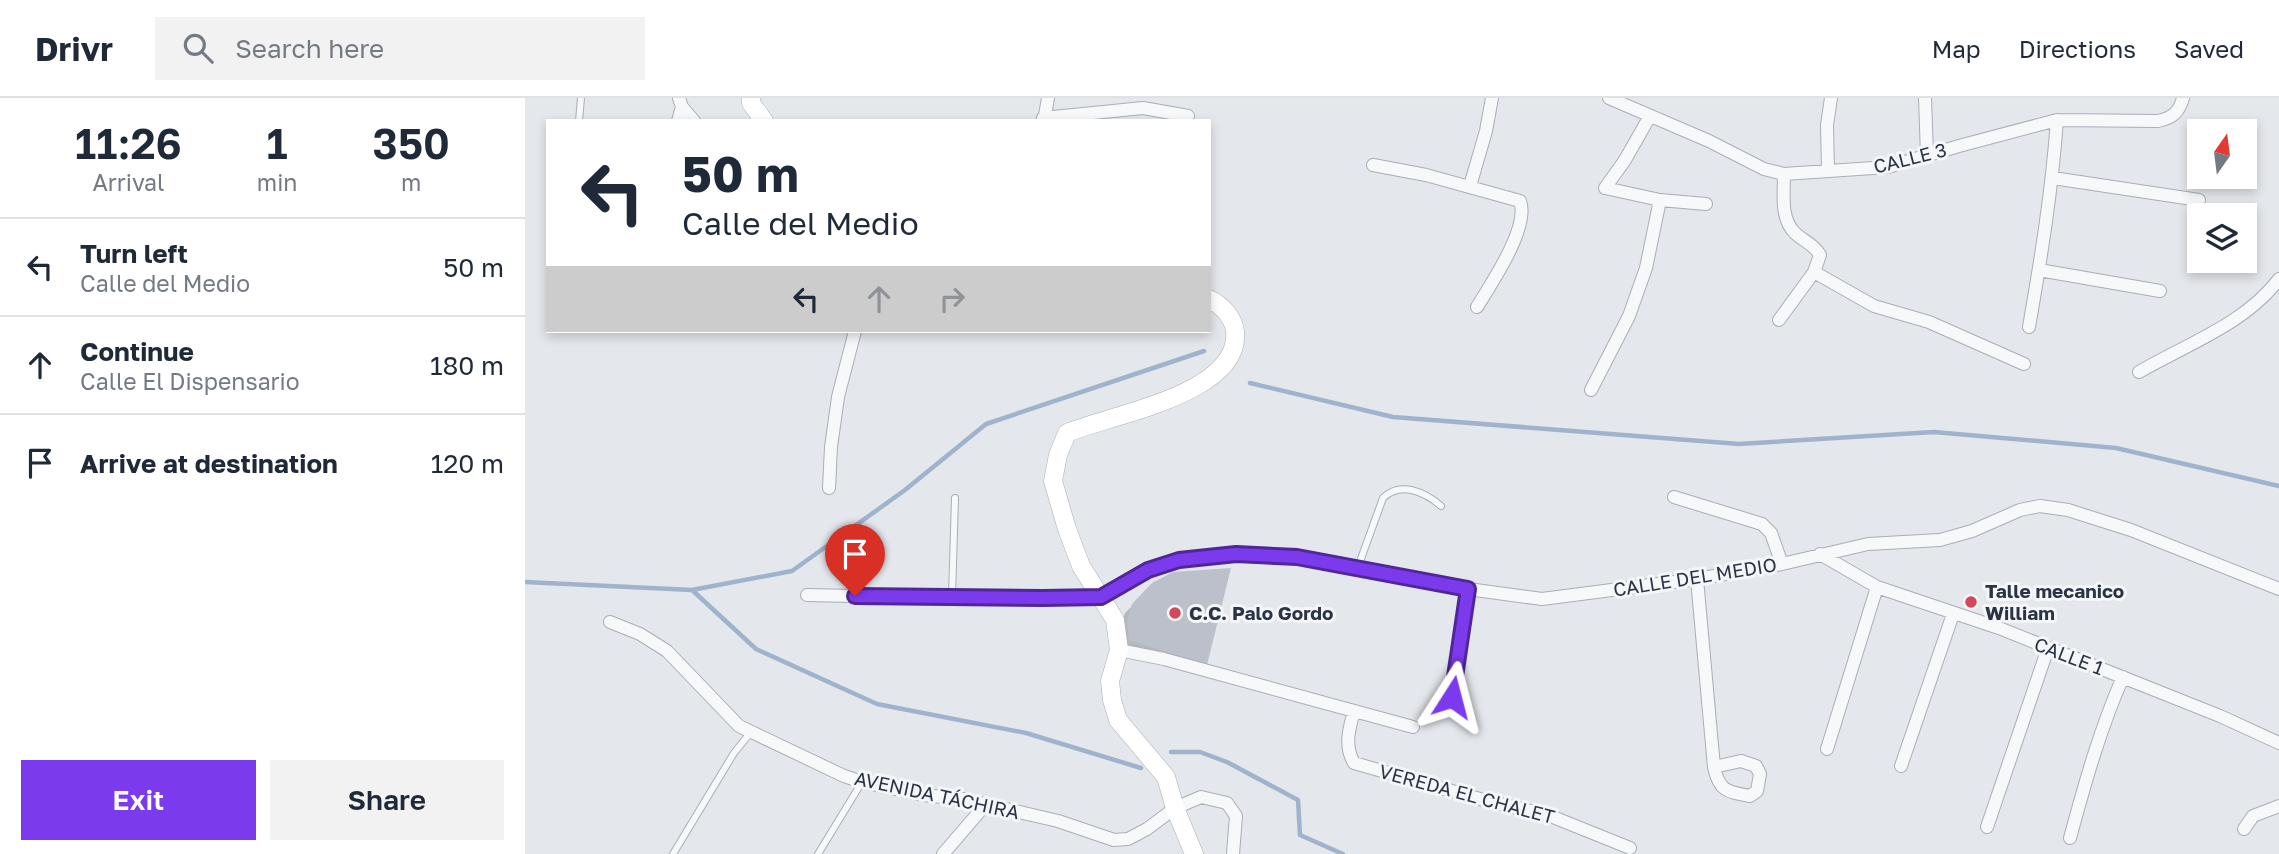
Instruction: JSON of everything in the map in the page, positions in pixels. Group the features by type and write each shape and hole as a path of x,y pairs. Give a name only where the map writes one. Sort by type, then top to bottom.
{"main road":[{"path":"751,98 751,103 763,119"},
{"path":"1194,854 1175,808 1167,777 1118,720 1110,681 1119,650 1115,620 1081,566 1053,481 1058,455 1067,433 1192,390 1213,377 1232,356 1236,342 1234,326 1226,311 1211,300"}],"street":[{"path":"1048,98 1044,119 1143,108 1188,116"},
{"path":"1470,186 1486,131 1492,98"},
{"name":"CALLE 3","path":"1609,98 1709,141 1764,169 1784,174 1888,167 2057,120 2158,121 2169,118 2181,104"},
{"path":"1828,171 1827,125 1831,98"},
{"path":"1925,98 1927,155"},
{"path":"681,102 693,119"},
{"path":"1650,116 1625,160 1605,188 1660,200 1706,204"},
{"path":"2029,327 2053,177 2057,120"},
{"path":"1373,164 1470,186 1520,201 1523,209 1521,222 1478,307"},
{"path":"1779,320 1814,272 1820,255 1817,249 1794,233 1786,221 1784,174"},
{"path":"2053,177 2199,200"},
{"path":"1591,390 1629,316 1646,268 1660,200"},
{"path":"2039,270 2160,291"},
{"path":"1814,272 1874,306 1929,322 2024,364"},
{"path":"2140,372 2195,343 2241,314 2269,292 2279,279"},
{"path":"829,488 838,397 854,333"},
{"path":"1674,497 1762,524 1771,533 1783,564"},
{"name":"CALLE DEL MEDIO","path":"1101,597 1148,570 1189,559 1236,554 1297,557 1468,589 1542,599 1697,579 1783,564 1868,544 1940,540 1972,531 2020,510 2040,506 2068,510 2131,530 2279,589"},
{"name":"CALLE 1","path":"1820,554 1877,587 1999,628 2220,716 2279,743"},
{"path":"1697,579 1714,767"},
{"path":"1827,750 1877,587"},
{"path":"1452,697 1468,589"},
{"path":"807,595 1101,597"},
{"path":"1901,766 1953,614"},
{"name":"AVENIDA TÁCHIRA","path":"610,622 640,634 667,652 739,726 821,766 862,782 986,804 1058,821 1114,840 1128,839 1147,830 1175,808"},
{"path":"1987,827 2048,648"},
{"path":"1119,650 1164,659 1413,727"},
{"path":"2070,838 2110,706 2123,677"},
{"name":"VEREDA EL CHALET","path":"1354,711 1348,733 1348,748 1354,763 1487,801 1548,815 1630,848"},
{"path":"1175,808 1201,797 1227,803 1236,816 1233,854"},
{"path":"943,854 986,804"},
{"path":"2244,829 2253,816 2279,806"}],"lane":[{"path":"579,119 581,98"},
{"path":"1358,567 1383,498 1391,491 1417,491 1441,506"},
{"path":"952,598 955,498"},
{"path":"673,854 734,753 751,732"},
{"path":"818,854 862,782"}],"building":[{"name":"C.C. Palo Gordo","path":"1231,568 1207,665 1129,640 1127,621 1132,604 1152,583 1173,572"}],"waterway":[{"path":"692,590 792,571 905,490 986,424 1204,351"},
{"path":"1250,383 1393,417 1739,444 1934,432 2116,448 2279,486"},
{"path":"525,582 692,590 756,649 877,704 1026,733 1141,768"},
{"path":"1171,752 1200,752 1227,762 1298,800 1300,835 1343,854"}],"place":[{"name":"Talle mecanico William","path":"1971,602"},
{"name":"C.C. Palo Gordo","path":"1175,613"}],"route":[{"path":"855,596 1101,597 1148,570 1179,560 1236,554 1297,557 1358,567 1468,589 1452,697"}]}
